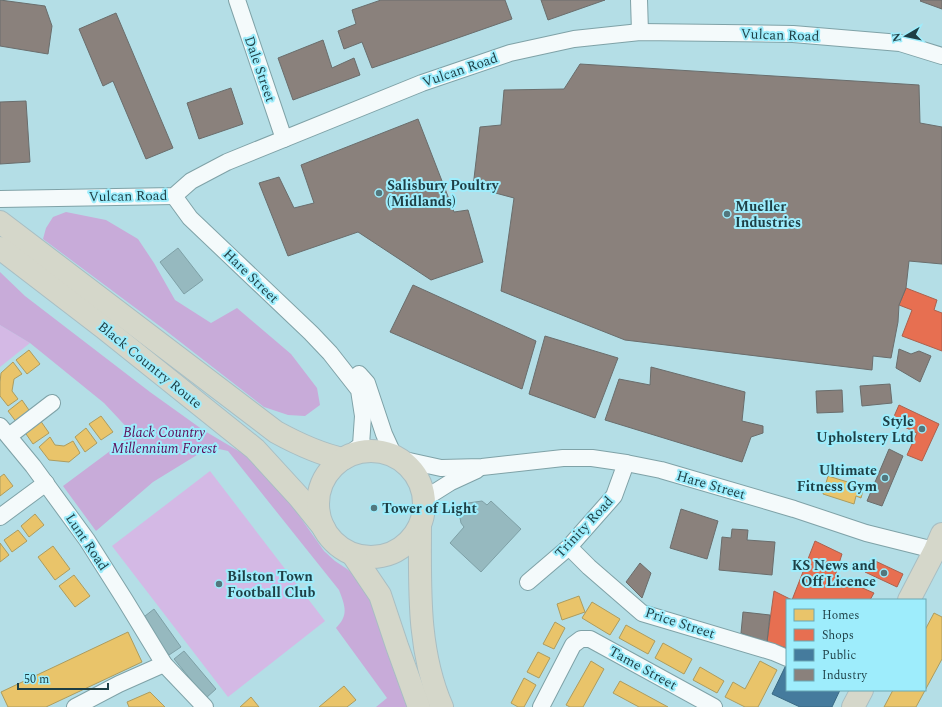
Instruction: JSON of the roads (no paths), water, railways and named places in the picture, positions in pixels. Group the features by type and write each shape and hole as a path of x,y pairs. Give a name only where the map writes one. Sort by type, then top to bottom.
{"highway":[{"name":"Black Country Route","path":"4,233 276,432 298,444 316,451 331,456 345,457"},
{"name":"Black Country Route","path":"4,233 110,333 255,449 299,497 324,528"},
{"path":"420,526 402,548 392,553 370,558 353,554 336,544 324,528 318,509 320,490 328,472 345,457 360,452 381,452 397,458 411,469 422,488 424,513 420,526 420,598 429,671 442,707"},
{"path":"910,599 940,546"},
{"path":"353,554 380,595 419,707"},
{"path":"853,707 861,691"}],"street":[{"name":"Dale Street","path":"237,0 284,139"},
{"path":"639,0 640,32"},
{"name":"Vulcan Road","path":"0,199 174,196 191,181 227,162 422,83 510,54 574,39 640,32 792,34 900,43 942,56"},
{"name":"Hare Street","path":"174,196 190,218 311,333 330,353 358,390 363,416 361,445 345,457"},
{"name":"Hare Street","path":"330,353 348,361 367,383 384,434 397,458 441,468 482,467 563,458 592,458 626,463 661,470 794,509 866,533 940,546"},
{"path":"5,431 52,403"},
{"name":"Lunt Road","path":"5,431 46,483 87,540 164,664 205,707"},
{"name":"Trinity Road","path":"528,582 569,547 614,496 626,463"},
{"name":"Hare Street","path":"424,499 451,482 482,467"},
{"path":"0,517 46,483"},
{"name":"Price Street","path":"569,547 589,568 642,613 772,652 786,658"},
{"name":"Tame Street","path":"541,707 573,645 581,639 590,639 714,707"},
{"path":"75,707 119,684 164,664"}],"place":[{"name":"Salisbury Poultry (Midlands)","path":"379,193"},
{"name":"Mueller Industries","path":"727,214"},
{"name":"Style Upholstery Ltd","path":"922,429"},
{"name":"Ultimate Fitness Gym","path":"885,478"},
{"name":"Tower of Light","path":"374,508"},
{"name":"KS News and Off Licence","path":"884,573"},
{"name":"Bilston Town Football Club","path":"219,584"}],"park label":[{"name":"Black Country Millennium Forest","path":"164,440"}]}
